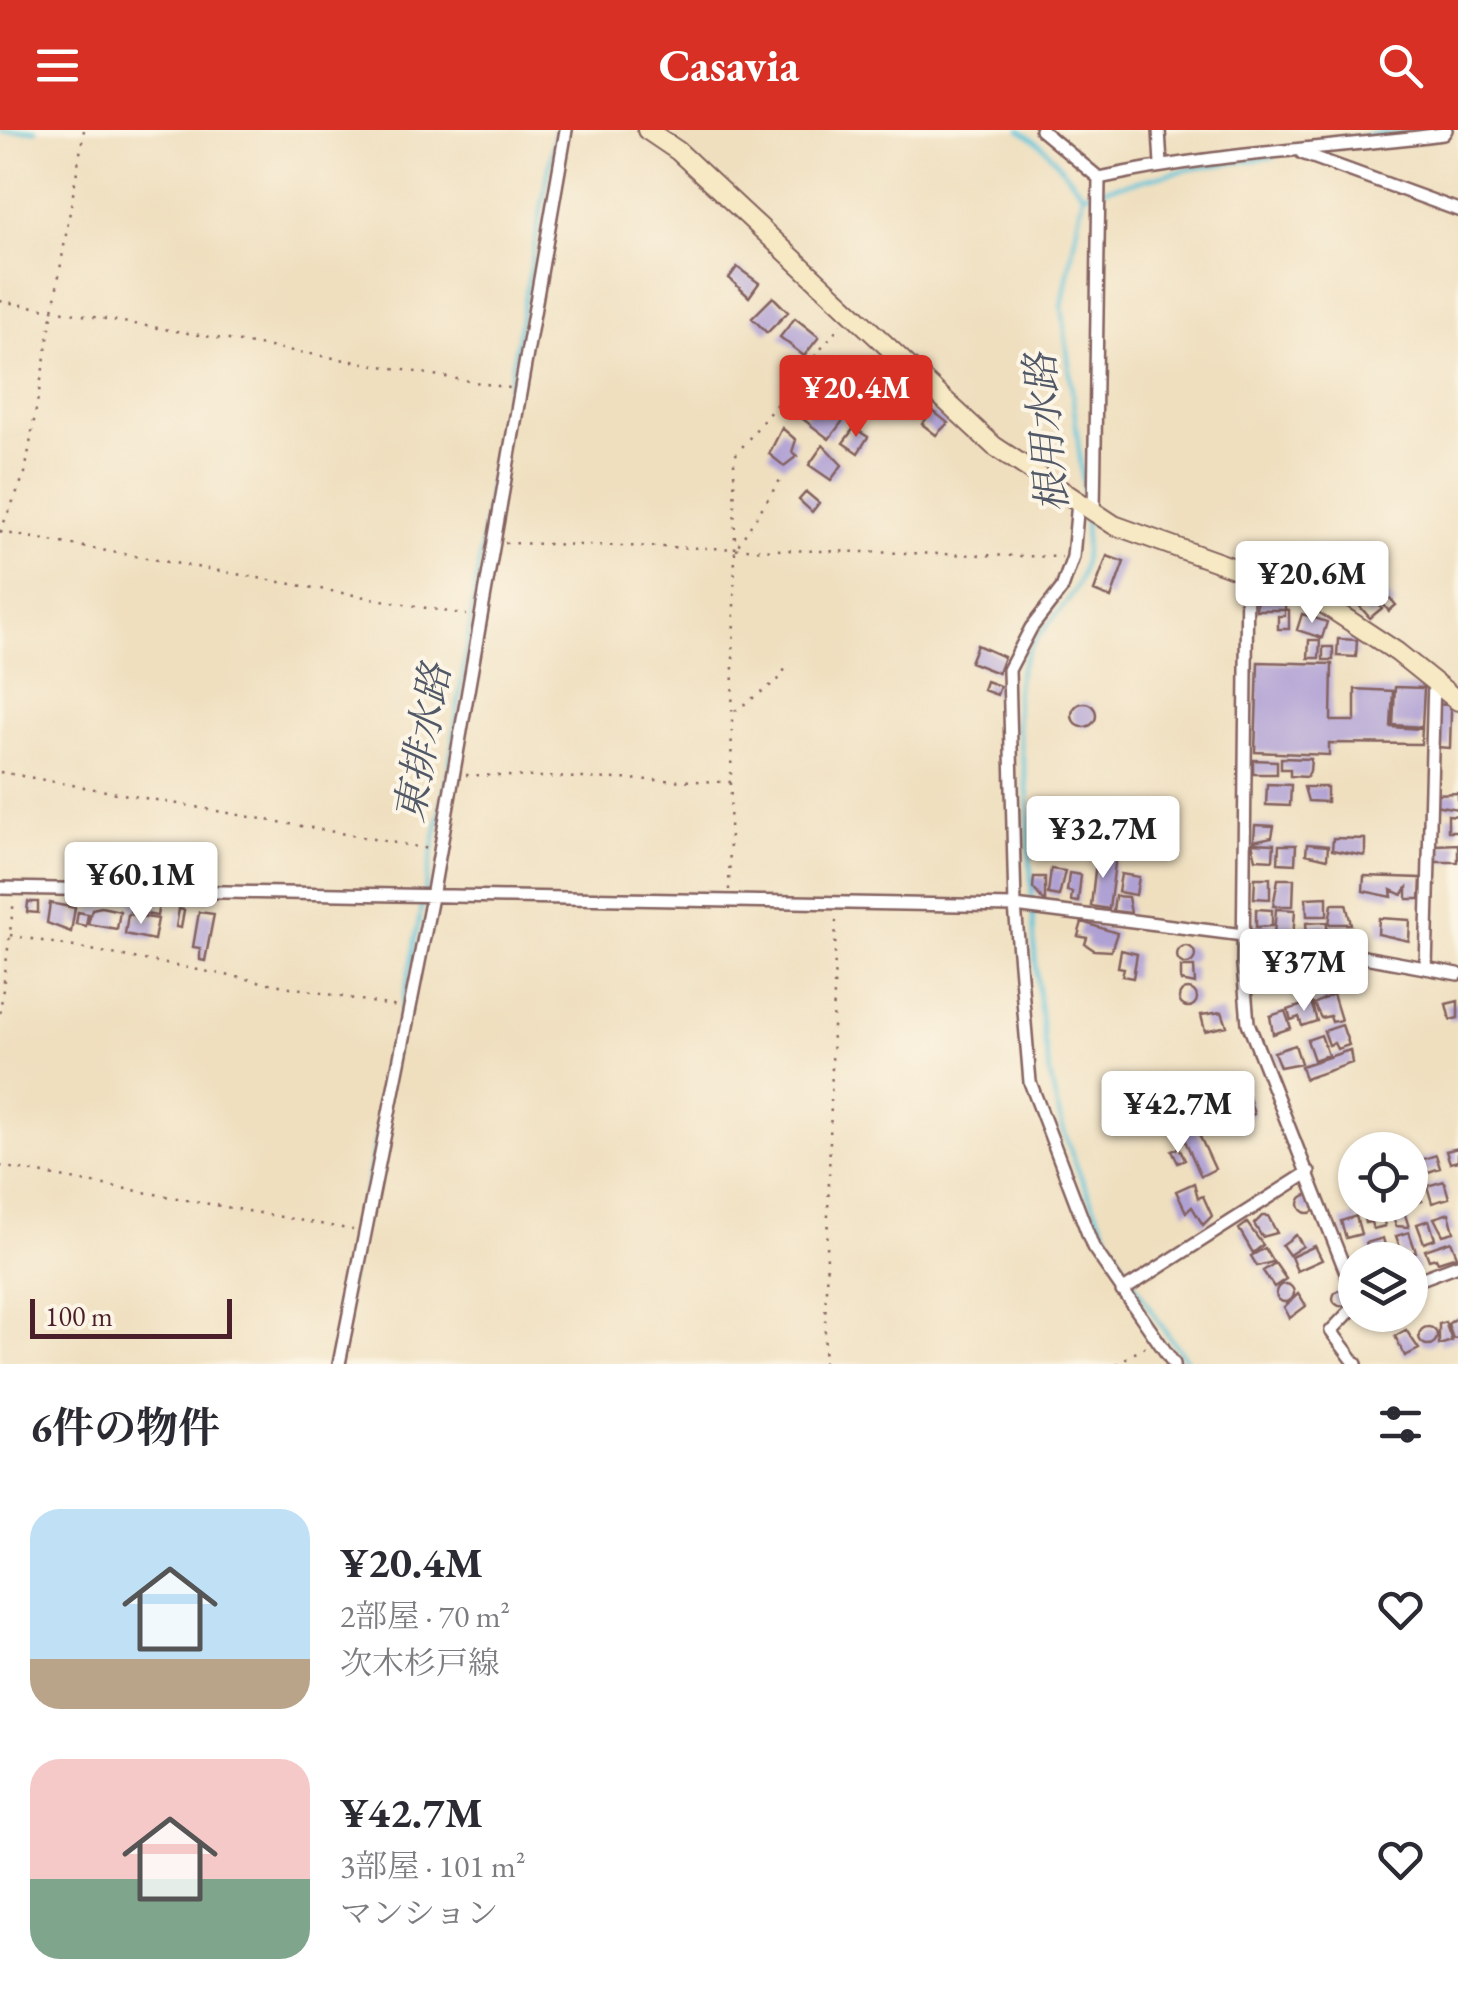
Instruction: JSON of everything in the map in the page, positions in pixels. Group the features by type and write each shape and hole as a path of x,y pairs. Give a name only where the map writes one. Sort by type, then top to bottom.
{"main road":[{"path":"647,130 678,151 994,446 1114,524 1312,596 1434,679 1458,701"}],"street":[{"path":"340,1364 432,897 566,130"},
{"path":"1041,130 1099,178"},
{"path":"1159,130 1161,164"},
{"path":"1099,178 1245,151 1300,152 1443,134 1446,130"},
{"path":"1300,152 1458,210"},
{"path":"1099,178 1086,508 1062,588 1031,628 1010,670 1015,906 1030,1082 1094,1247 1174,1364"},
{"path":"1247,570 1243,935 1248,1024 1338,1250"},
{"path":"1426,968 1434,679"},
{"path":"0,888 1015,906 1243,935 1458,974"},
{"path":"1122,1291 1309,1172"},
{"path":"1428,1277 1458,1265"},
{"path":"1338,1324 1331,1331 1356,1364"}],"path":[{"path":"84,130 25,473 0,532 483,618"},
{"path":"0,301 522,390"},
{"path":"729,902 734,457 851,312"},
{"path":"735,550 780,480"},
{"path":"495,543 1073,558"},
{"path":"734,712 778,680 790,664"},
{"path":"0,772 440,851"},
{"path":"454,775 732,782"},
{"path":"0,1013 16,888"},
{"path":"824,1364 836,904"},
{"path":"10,934 410,1010"},
{"path":"0,1166 366,1232"},
{"path":"1116,1364 1156,1340"}],"building":[{"path":"737,267 759,283 749,297 729,278"},
{"path":"773,297 788,312 767,333 752,318"},
{"path":"795,318 819,337 804,356 780,337"},
{"path":"808,390 845,418 829,439 803,419 808,413 797,404"},
{"path":"933,411 948,423 936,435 922,424"},
{"path":"782,428 796,440 792,452 797,456 784,466 769,454"},
{"path":"854,428 868,437 858,453 843,443"},
{"path":"823,445 842,465 831,480 809,465"},
{"path":"806,492 819,503 812,512 799,500"},
{"path":"1258,547 1260,564 1245,565 1244,548"},
{"path":"1107,556 1124,562 1111,598 1094,591"},
{"path":"1339,562 1354,573 1351,604 1336,602"},
{"path":"1366,590 1382,608 1370,618 1354,600"},
{"path":"1383,590 1396,605 1389,611 1376,596"},
{"path":"1257,596 1285,599 1285,610 1256,610"},
{"path":"1285,609 1289,610 1289,629 1278,629 1278,616 1285,616"},
{"path":"1302,614 1327,622 1322,638 1297,630"},
{"path":"1338,639 1357,640 1356,657 1337,656"},
{"path":"1309,640 1320,640 1319,658 1308,658"},
{"path":"977,645 1004,657 998,673 970,662"},
{"path":"1323,647 1333,647 1333,660 1323,660"},
{"path":"1258,662 1332,664 1331,721 1355,721 1355,689 1393,691 1391,727 1422,729 1421,744 1329,743 1329,755 1255,752"},
{"path":"986,681 1000,686 997,695 983,690"},
{"path":"1395,687 1424,688 1422,727 1393,725"},
{"path":"1084,703 1093,706 1093,724 1084,727 1075,724 1072,715 1075,706"},
{"path":"1436,704 1448,705 1451,712 1450,748 1436,747"},
{"path":"1281,758 1311,759 1307,777 1290,776 1290,769 1281,769"},
{"path":"1253,760 1277,761 1277,774 1253,774"},
{"path":"1267,784 1291,785 1290,806 1266,805"},
{"path":"1304,787 1327,787 1327,802 1308,801"},
{"path":"1458,793 1458,809 1434,805 1434,794"},
{"path":"1448,815 1458,816 1458,831 1448,831"},
{"path":"1255,825 1274,826 1272,837 1254,841"},
{"path":"1333,838 1365,839 1365,856 1332,850"},
{"path":"1252,843 1274,844 1273,860 1256,859"},
{"path":"1307,844 1328,846 1327,859 1306,854"},
{"path":"1458,844 1458,862 1436,862 1436,845"},
{"path":"1279,845 1296,845 1295,864 1278,863"},
{"path":"1097,853 1116,856 1109,909 1091,906"},
{"path":"1051,869 1065,871 1059,896 1048,894"},
{"path":"1069,873 1081,875 1078,902 1071,901 1072,892 1067,891"},
{"path":"1121,874 1139,877 1136,895 1118,892"},
{"path":"1364,876 1421,878 1420,899 1407,899 1407,888 1402,895 1391,890 1392,897 1363,891"},
{"path":"1034,877 1045,877 1045,902 1033,888"},
{"path":"1255,878 1270,878 1270,899 1254,898"},
{"path":"1278,879 1294,879 1293,906 1273,906"},
{"path":"1115,896 1128,897 1131,913 1113,911"},
{"path":"1327,897 1327,916 1307,916 1306,898"},
{"path":"132,899 159,904 157,916 130,911"},
{"path":"28,902 38,902 38,913 27,912"},
{"path":"50,903 75,908 71,932 47,923"},
{"path":"1332,904 1346,904 1351,924 1329,924"},
{"path":"92,909 120,911 117,929 88,924"},
{"path":"179,909 184,910 181,928 176,927"},
{"path":"1256,909 1272,910 1272,926 1256,927"},
{"path":"1276,909 1295,910 1293,939 1274,935"},
{"path":"78,912 88,914 86,926 76,924"},
{"path":"199,912 214,914 205,961 200,960 200,948 193,947"},
{"path":"128,914 158,919 154,940 125,934"},
{"path":"1379,918 1410,920 1409,941 1378,934"},
{"path":"1082,922 1117,933 1111,951 1094,950 1085,944 1087,938 1078,936"},
{"path":"1327,922 1327,938 1307,939 1306,923"},
{"path":"1329,929 1338,929 1338,948 1328,948"},
{"path":"1186,946 1195,955 1186,964 1177,955"},
{"path":"1121,950 1137,954 1133,978 1122,976 1124,968 1118,967"},
{"path":"1181,967 1194,967 1195,984 1181,981"},
{"path":"1311,976 1311,994 1300,995 1299,977"},
{"path":"1277,977 1291,977 1291,991 1277,988"},
{"path":"1327,977 1328,990 1315,991 1314,978"},
{"path":"1188,989 1197,998 1188,1007 1179,998"},
{"path":"1333,994 1341,1020 1332,1022 1330,1016 1321,1018 1314,1004"},
{"path":"1458,1001 1458,1018 1450,1020 1446,1004"},
{"path":"1311,1002 1317,1021 1302,1026 1299,1017 1291,1020 1288,1010"},
{"path":"1285,1011 1291,1028 1273,1034 1270,1016"},
{"path":"1222,1012 1227,1026 1205,1031 1201,1015"},
{"path":"1342,1025 1349,1045 1337,1049 1334,1043 1329,1045 1324,1031"},
{"path":"1321,1035 1328,1055 1314,1060 1307,1040"},
{"path":"1295,1045 1301,1063 1280,1067 1274,1052"},
{"path":"1350,1050 1352,1063 1305,1079 1301,1066"},
{"path":"1227,1092 1231,1111 1217,1115 1212,1096"},
{"path":"1248,1095 1254,1114 1241,1119 1235,1100"},
{"path":"1209,1099 1215,1119 1200,1123 1194,1104"},
{"path":"1196,1128 1215,1169 1201,1176 1182,1134"},
{"path":"1179,1148 1185,1160 1178,1163 1172,1151"},
{"path":"1458,1148 1458,1161 1450,1163 1446,1151"},
{"path":"1436,1155 1440,1168 1428,1172 1428,1158"},
{"path":"1444,1181 1449,1198 1432,1203 1428,1186"},
{"path":"1194,1183 1198,1198 1203,1196 1212,1216 1203,1225 1192,1207 1186,1212 1176,1191"},
{"path":"1308,1195 1315,1197 1315,1211 1308,1213 1301,1211 1299,1204 1301,1197"},
{"path":"1449,1213 1454,1232 1443,1235 1434,1218"},
{"path":"1268,1216 1277,1233 1262,1237 1254,1224"},
{"path":"1428,1220 1435,1239 1424,1242 1417,1224"},
{"path":"1341,1222 1358,1222 1361,1234 1346,1238"},
{"path":"1371,1222 1384,1222 1385,1226 1373,1229"},
{"path":"1247,1223 1263,1245 1253,1253 1239,1229"},
{"path":"1409,1232 1412,1242 1398,1242 1396,1236"},
{"path":"1296,1235 1303,1246 1289,1255 1282,1245"},
{"path":"1451,1241 1457,1256 1438,1262 1436,1258 1429,1260 1428,1249"},
{"path":"1315,1246 1322,1260 1297,1271 1291,1257"},
{"path":"1265,1248 1273,1262 1257,1266 1251,1256"},
{"path":"1275,1263 1286,1279 1274,1287 1263,1271"},
{"path":"1285,1284 1294,1293 1285,1302 1276,1293"},
{"path":"1298,1294 1306,1306 1290,1318 1284,1307"},
{"path":"1458,1317 1458,1338 1453,1339 1448,1324"},
{"path":"1445,1322 1452,1341 1439,1345 1439,1324"},
{"path":"1428,1327 1434,1330 1434,1342 1422,1342 1421,1332 1428,1332"},
{"path":"1407,1332 1419,1349 1405,1356 1395,1336"}],"waterway":[{"path":"0,131 36,130"},
{"name":"東排水路","path":"332,1364 450,762 491,481 556,130"},
{"name":"根用水路","path":"1020,130 1046,149 1083,194 1062,306 1085,501"},
{"path":"1331,141 1406,130"},
{"path":"1083,194 1190,169 1274,157"},
{"name":"根用水路","path":"1085,515 1081,576 1071,596 1026,655 1017,686 1042,1021 1054,1094 1075,1162 1128,1272 1190,1364"}]}
